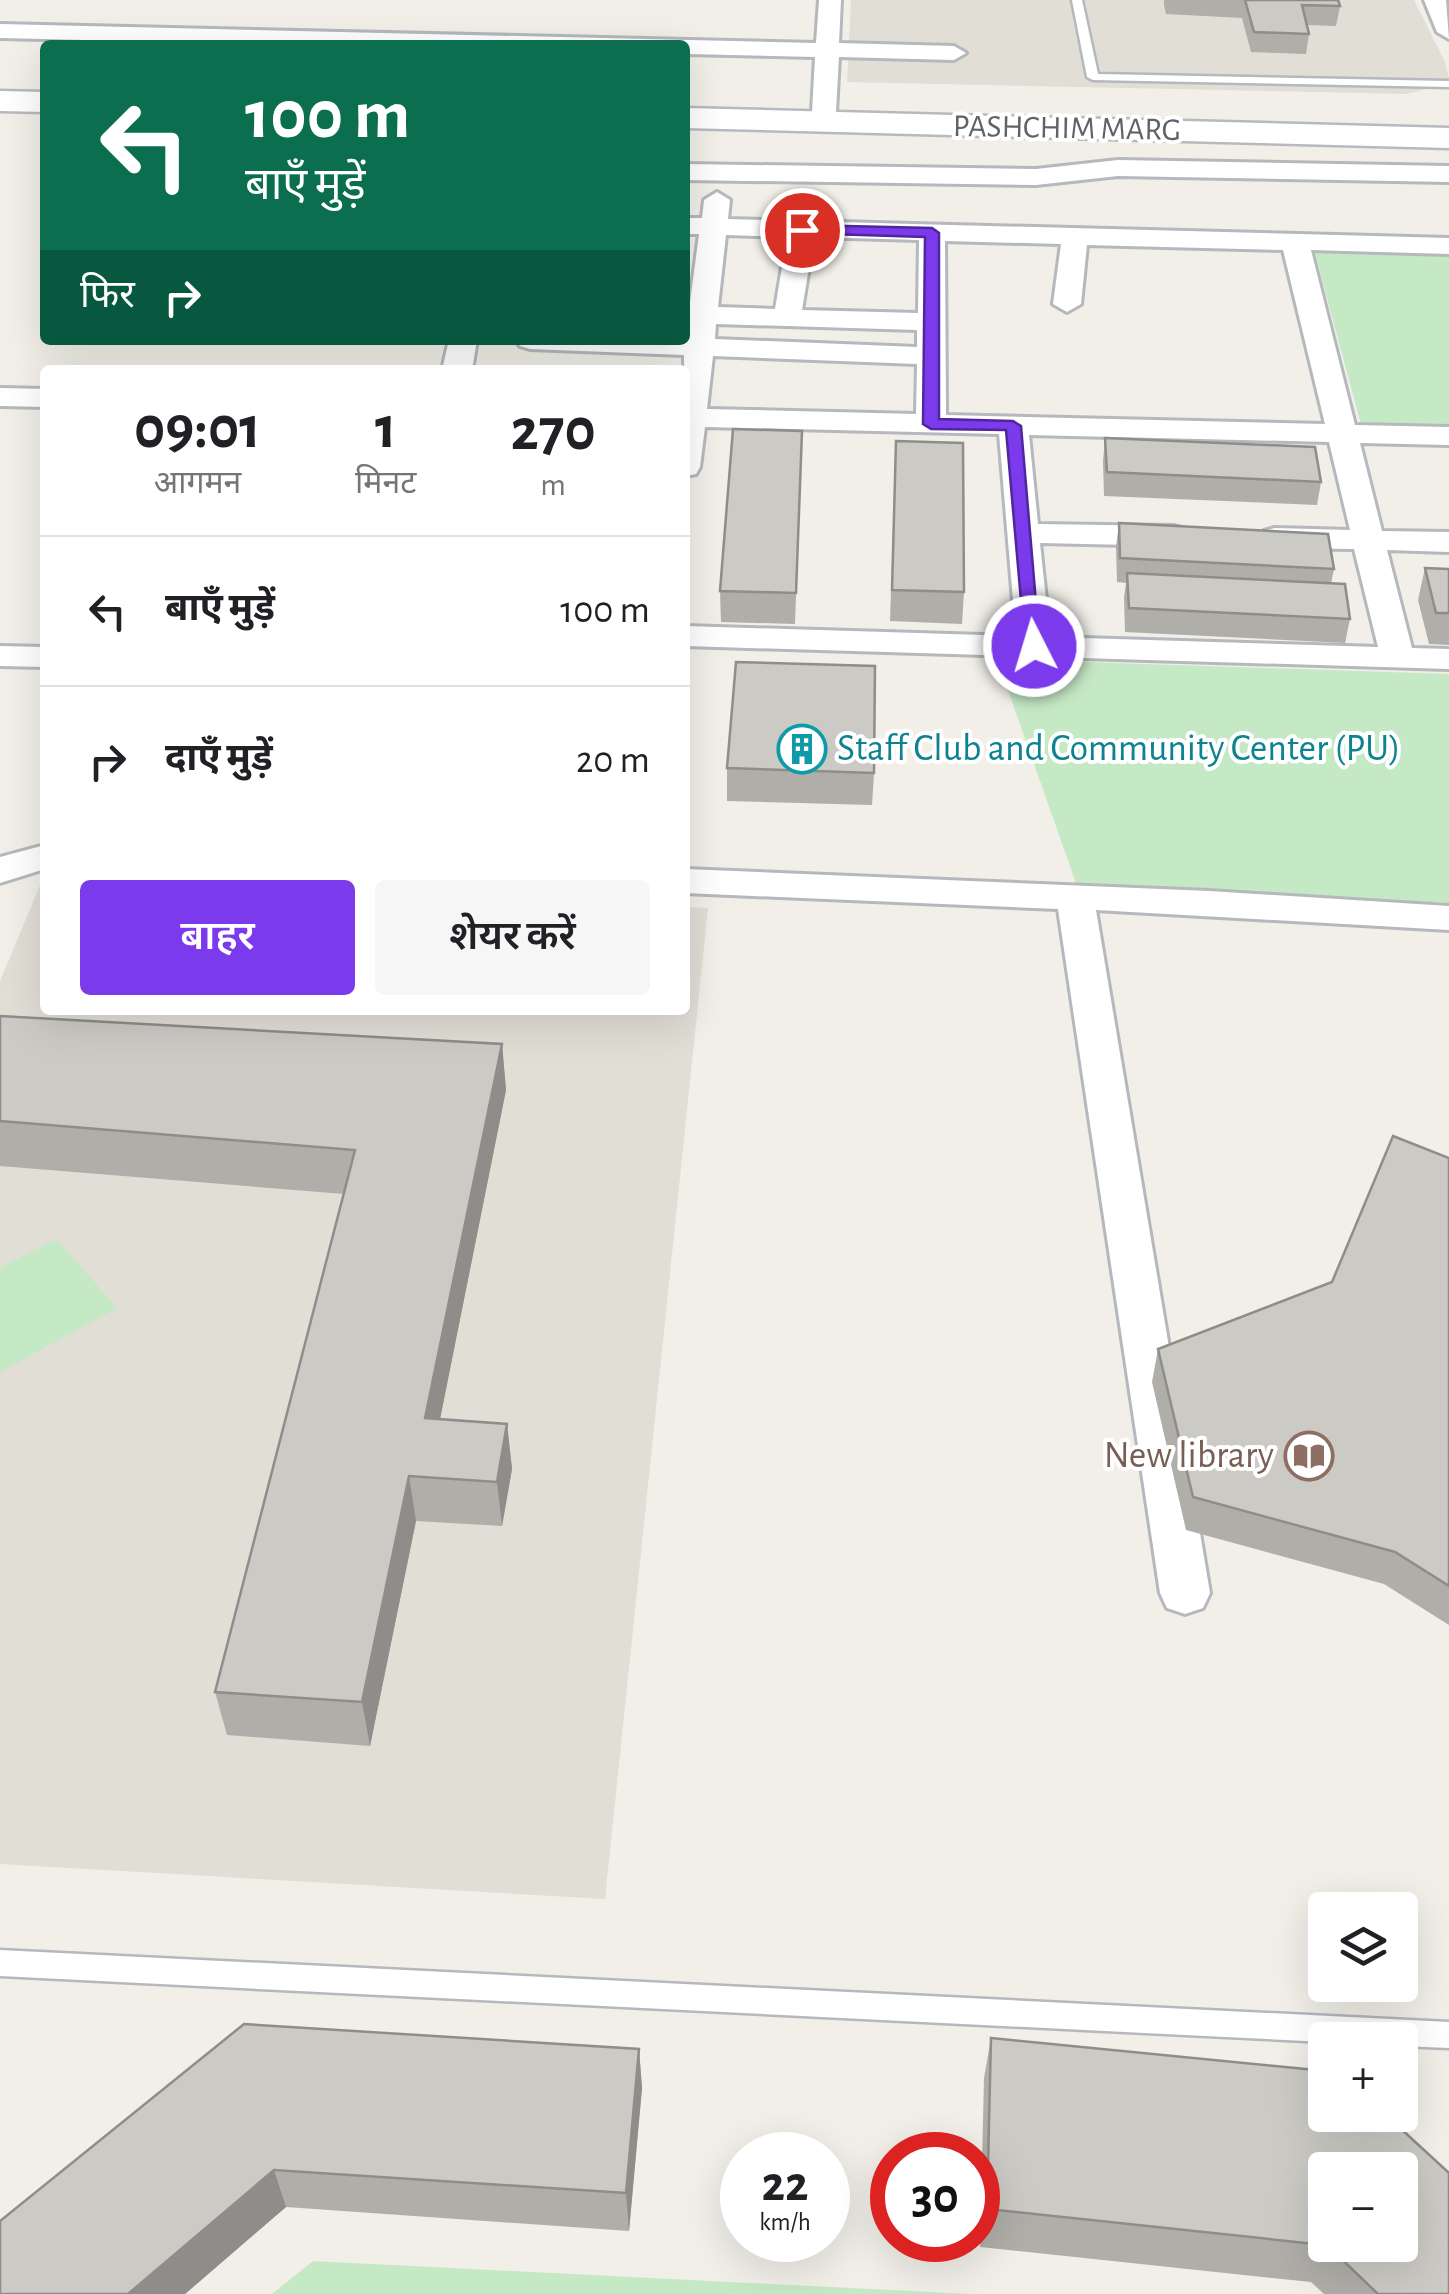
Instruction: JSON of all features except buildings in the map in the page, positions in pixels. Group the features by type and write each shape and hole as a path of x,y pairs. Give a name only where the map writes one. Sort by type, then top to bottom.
{"main road":[{"path":"0,92 40,93"},
{"path":"0,101 40,102"},
{"path":"690,108 1449,127"},
{"name":"PASHCHIM MARG","path":"690,118 1449,138"}],"street":[{"path":"824,112 830,0"},
{"path":"1435,0 1449,32"},
{"path":"0,30 415,40"},
{"path":"690,47 954,53"},
{"path":"690,172 1036,177 1118,168 1449,174"},
{"path":"690,411 701,315 698,227 722,173"},
{"path":"698,227 1449,246"},
{"path":"787,318 802,230"},
{"path":"931,424 932,233"},
{"path":"1067,304 1075,236"},
{"path":"1295,242 1397,657"},
{"path":"701,315 932,322"},
{"path":"635,345 931,356"},
{"path":"1,397 40,398"},
{"path":"690,427 931,424 1449,436"},
{"path":"1013,426 1034,646"},
{"path":"1024,534 1196,537"},
{"path":"1253,538 1449,542"},
{"path":"690,636 1449,658"},
{"path":"0,656 40,657"},
{"path":"0,871 27,859 40,858"},
{"path":"690,881 1075,896 1449,918"},
{"path":"1075,896 1185,1593"}],"lane":[{"path":"1077,0 1093,76 1449,84"},
{"path":"0,1962 1449,2036"}],"shaded area":[{"path":"851,0 1414,0 1449,78 1443,85 1406,94 847,82"},
{"path":"40,885 40,1015 690,1015 690,907 708,908 605,1899 0,1864 0,981"}],"green space":[{"path":"1314,250 1449,253 1449,430 1362,428"},
{"path":"997,659 1449,674 1449,903 1076,883"},
{"path":"56,1239 117,1308 0,1372 0,1268"},
{"path":"313,2261 970,2294 272,2294"}],"place":[{"name":"Staff Club and Community Center (PU)","path":"802,749"},
{"name":"New library","path":"1309,1456"}],"route":[{"path":"802,230 932,233 931,424 1013,426 1034,646"}]}
